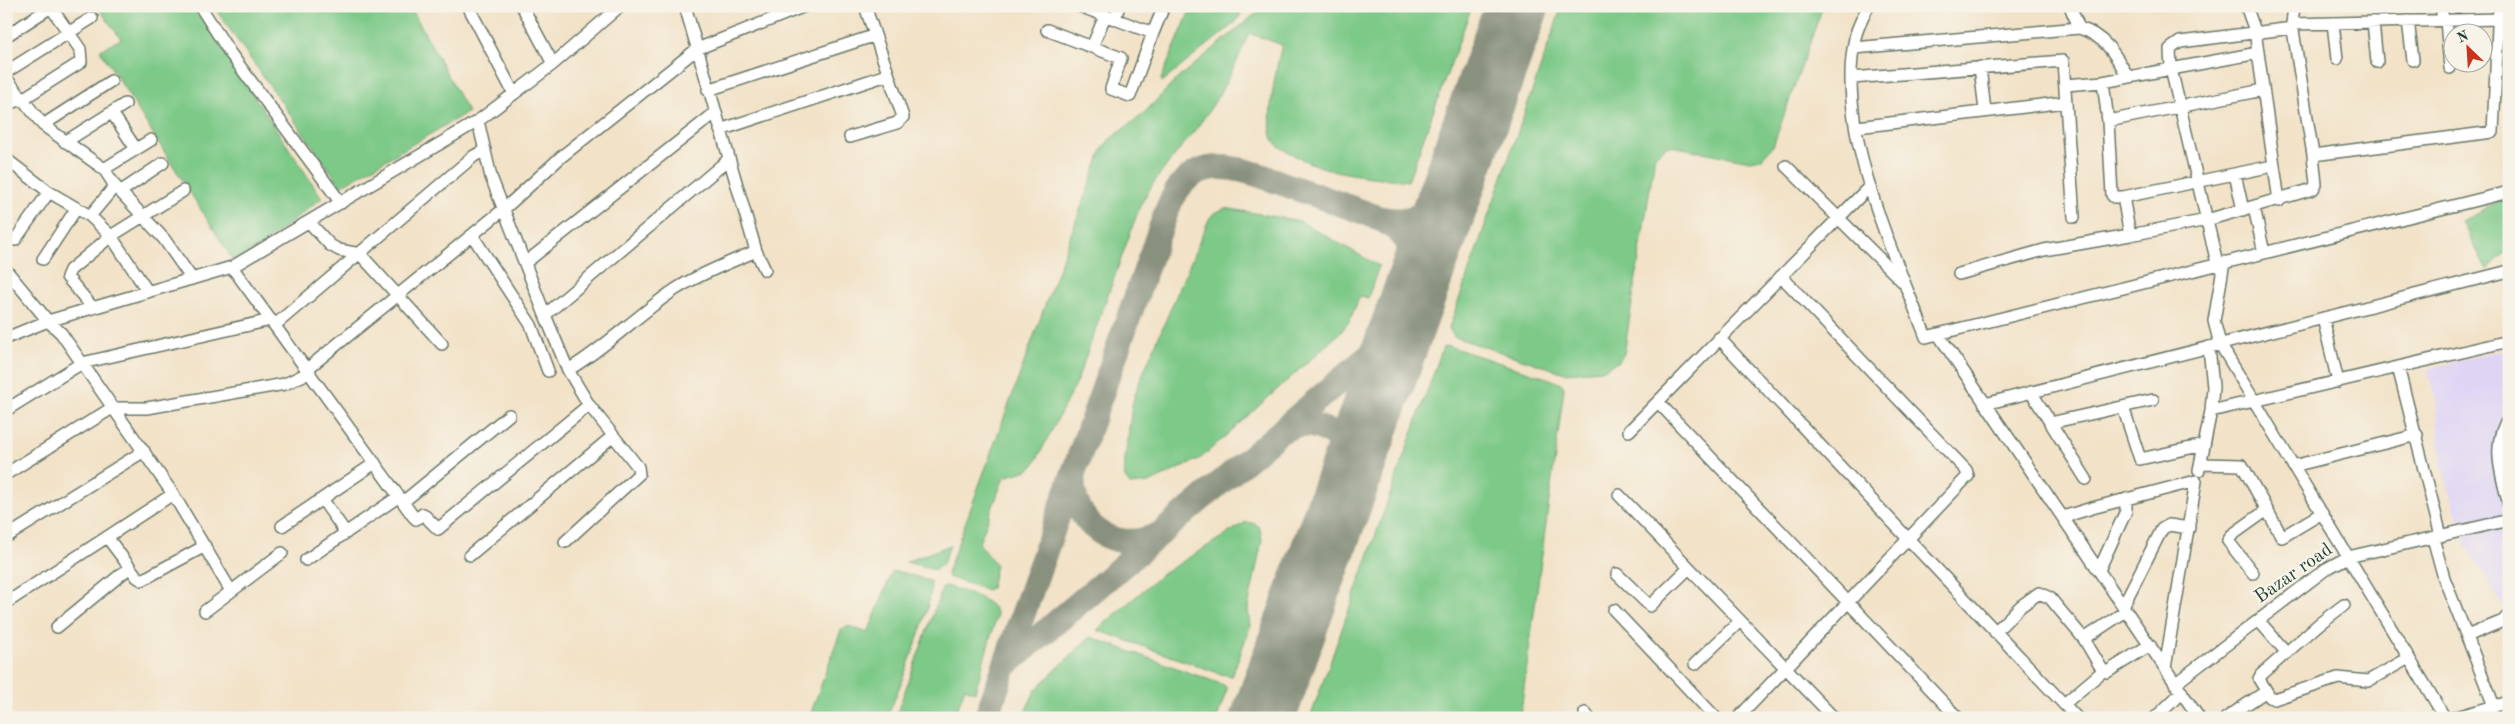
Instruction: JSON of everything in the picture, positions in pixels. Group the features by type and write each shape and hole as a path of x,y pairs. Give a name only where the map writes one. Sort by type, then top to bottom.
{"street":[{"path":"200,6 230,53 340,203"},
{"path":"468,6 514,94"},
{"path":"522,6 553,64"},
{"path":"6,338 48,321 232,267 478,121 553,64 620,6"},
{"path":"685,6 756,251 765,270"},
{"path":"6,474 112,408 147,408 285,384 308,371 504,209 561,157 697,49 805,6"},
{"path":"850,137 902,120 903,114 873,36 865,6"},
{"path":"1079,6 1153,32"},
{"path":"1092,48 1110,17 1119,6"},
{"path":"1047,30 1121,58 1110,89 1130,96 1164,6"},
{"path":"1868,6 1855,37 1850,95 1869,187 1926,337 2509,192"},
{"path":"2071,6 2079,28"},
{"path":"2246,6 2255,31 2279,201"},
{"path":"1959,274 2044,250 2207,220 2279,201 2314,188 2313,155 2292,26 2294,6"},
{"path":"2441,6 2445,20"},
{"path":"2313,155 2493,132 2499,6"},
{"path":"6,36 50,7 80,49 81,62 21,100 6,104"},
{"path":"6,72 92,18"},
{"path":"2166,668 2196,481 2211,411 2214,321 2220,263 2207,220 2171,69 2170,49 2180,42 2292,26 2333,23 2499,19"},
{"path":"2408,21 2413,60"},
{"path":"2373,22 2377,62"},
{"path":"2333,23 2337,59"},
{"path":"1854,48 2079,28 2091,31 2100,37 2115,54 2128,77"},
{"path":"708,90 873,36"},
{"path":"2065,85 2104,82 2258,53"},
{"path":"1852,78 2063,60 2074,217"},
{"path":"1980,67 1985,111"},
{"path":"720,130 887,75"},
{"path":"6,78 21,100 43,125 104,169 117,189 164,239 192,279"},
{"path":"43,125 111,81"},
{"path":"2104,82 2112,195 2114,197 2273,166"},
{"path":"2108,121 2263,90"},
{"path":"1857,127 2066,102"},
{"path":"65,142 125,104"},
{"path":"112,113 136,149"},
{"path":"525,263 715,113"},
{"path":"478,121 491,177 568,370 590,405 638,467 639,474 565,542"},
{"path":"104,169 151,140"},
{"path":"6,410 82,363 273,322 360,254 474,156 485,150"},
{"path":"6,159 49,192 90,216 111,236 148,292"},
{"path":"545,315 729,159"},
{"path":"90,216 117,189 163,163"},
{"path":"1786,166 1906,286"},
{"path":"2235,174 2264,253"},
{"path":"1629,431 1869,187"},
{"path":"15,240 49,192"},
{"path":"92,308 67,277 70,270 111,236 183,192"},
{"path":"2123,196 2130,235"},
{"path":"43,259 76,209"},
{"path":"309,222 330,244 339,250 360,254 442,344"},
{"path":"472,235 531,325 548,371"},
{"path":"568,370 595,354 674,290 690,280 756,251"},
{"path":"232,267 400,500 416,519 423,514 438,529 590,405"},
{"path":"6,270 48,321 61,332 173,494 231,591"},
{"path":"1985,404 2509,271"},
{"path":"1738,718 1907,538 1968,476 1968,473 1781,276"},
{"path":"2323,318 2338,382"},
{"path":"1938,334 2199,718"},
{"path":"1719,338 2077,718"},
{"path":"2211,411 2509,341"},
{"path":"2214,345 2255,402 2445,718"},
{"path":"2398,367 2417,435 2444,578 2494,706"},
{"path":"2031,392 2086,479"},
{"path":"2050,423 2153,400"},
{"path":"1658,402 1958,718"},
{"path":"2124,407 2140,459 2204,445"},
{"path":"306,560 400,500 509,414"},
{"path":"2509,418 2503,427 2498,453 2509,505"},
{"path":"2293,466 2417,435"},
{"path":"470,555 613,436"},
{"path":"6,537 144,451"},
{"path":"282,526 375,463"},
{"path":"2201,464 2242,465 2282,537 2322,513"},
{"path":"2063,517 2196,481"},
{"path":"6,603 173,494"},
{"path":"1619,495 1834,718"},
{"path":"2099,570 2126,510 2126,499"},
{"path":"322,500 346,533"},
{"path":"2253,572 2228,541 2232,535 2267,510"},
{"name":"Bazar road","path":"2155,718 2179,688 2259,621 2326,569 2348,557 2509,520"},
{"path":"2084,639 2125,608 2162,529 2169,525 2189,528"},
{"path":"107,537 130,568 142,580 148,579 205,546"},
{"path":"206,611 282,553"},
{"path":"57,627 130,568"},
{"path":"1617,574 1650,606 1689,568"},
{"path":"1996,632 2021,606 2039,593 2050,598 2084,639 2103,671"},
{"path":"2344,605 2261,675 2259,679 2265,692 2274,699 2338,678 2368,681 2409,658"},
{"path":"1614,610 1716,718"},
{"path":"2467,636 2503,621 2509,615"},
{"path":"1695,664 1740,621"},
{"path":"2259,621 2287,652"},
{"path":"2064,704 2103,671 2108,672 2150,645"},
{"path":"2226,718 2265,692"},
{"path":"2453,718 2509,702"}],"shaded area":[{"path":"2509,348 2509,615 2466,546 2442,467 2436,402 2427,369"}],"green space":[{"path":"97,6 194,6 322,198 236,265 100,50 121,39"},
{"path":"213,6 410,6 468,112 341,186"},
{"path":"1195,6 1231,6 1241,14 1236,22 1162,82 1161,79 1189,13"},
{"path":"1265,6 1472,6 1408,181 1362,176 1333,170 1304,160 1276,144 1271,131 1270,120 1275,78 1282,45 1249,33 1230,75 1213,105 1163,170 1140,206 1077,381 1034,465 1028,470 1004,477 979,543 996,565 991,588 987,590 948,577 947,573 1102,150 1110,139 1144,113 1178,78"},
{"path":"1562,6 1823,6 1773,146 1761,159 1750,161 1671,146 1666,147 1655,156 1624,354 1618,362 1602,370 1565,373 1454,337 1449,328"},
{"path":"2504,198 2509,198 2509,249 2487,270 2462,222"},
{"path":"1225,208 1300,221 1379,266 1368,298 1360,296 1349,322 1340,333 1201,458 1149,483 1130,485 1125,478 1124,468 1132,405 1138,385 1209,219 1213,214"},
{"path":"1448,346 1550,379 1563,385 1564,389 1520,718 1310,718 1443,347"},
{"path":"1246,522 1256,524 1260,529 1262,540 1248,608 1250,627 1232,676 1221,674 1097,630 1161,575"},
{"path":"950,545 943,564 935,570 906,562"},
{"path":"892,572 902,572 930,581 931,591 922,626 887,718 809,718 841,630 849,626 868,633"},
{"path":"945,586 982,599 994,608 997,614 975,692 965,688 954,718 895,718 942,589"},
{"path":"1090,637 1224,685 1227,689 1217,718 1022,718 1036,689"}],"taxiway":[{"path":"986,718 1167,210 1178,190 1190,176 1205,169 1220,167 1238,169 1379,218 1410,219 1422,215 1440,199 1462,162"},
{"path":"1379,218 1402,235 1409,243 1413,253 1415,275 1411,303"},
{"path":"1284,428 1391,337 1404,322"},
{"path":"1006,665 1280,432 1289,428 1308,426 1318,427 1334,436 1345,453 1347,484"},
{"path":"1073,477 1074,493 1079,508 1087,521 1098,531 1111,538 1125,541 1141,540 1157,535"}],"runway":[{"path":"1263,718 1517,6"}]}
